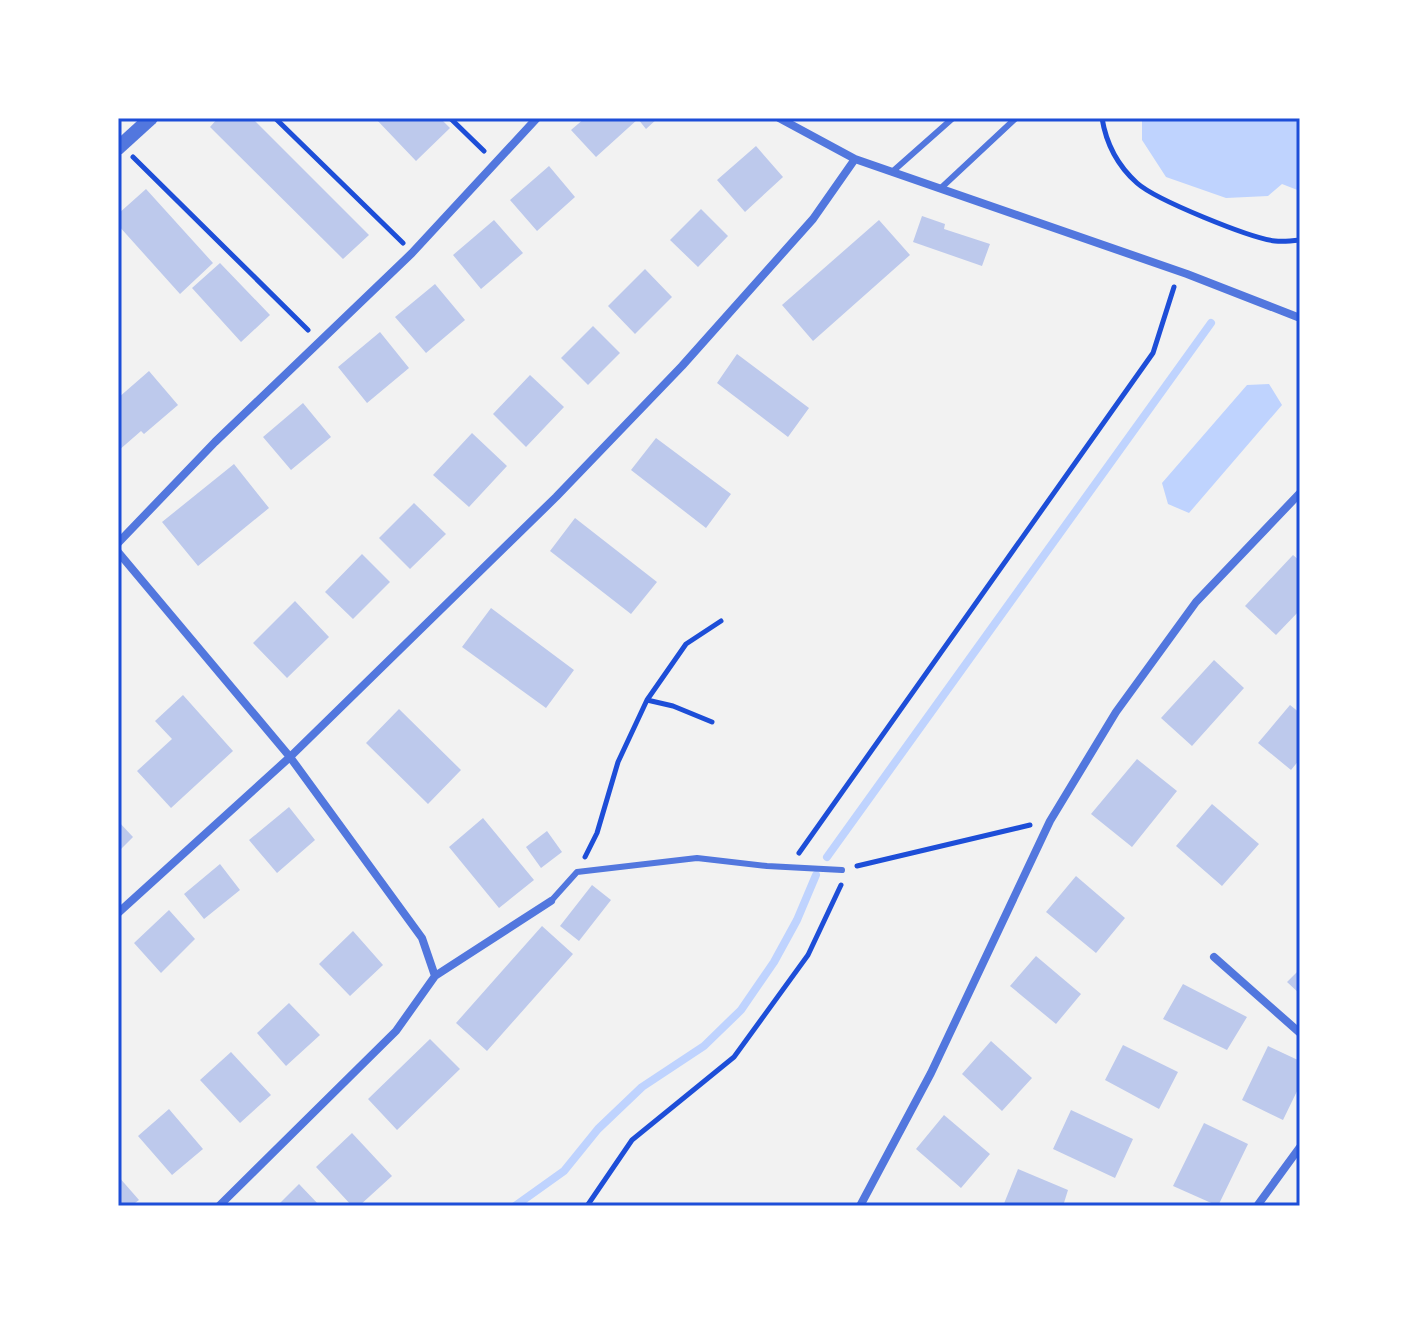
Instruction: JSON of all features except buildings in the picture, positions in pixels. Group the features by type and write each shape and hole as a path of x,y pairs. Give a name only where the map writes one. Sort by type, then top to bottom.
{"street":[{"path":"119,147 151,118"},
{"path":"118,543 319,341 412,253 537,118"},
{"path":"779,118 855,159 1179,271 1300,318"},
{"path":"118,913 290,757 556,497 682,366 813,219 855,159"},
{"path":"860,1206 931,1073 1050,821 1116,712 1196,602 1300,493"},
{"path":"118,552 290,757 422,938 435,976"},
{"path":"219,1206 396,1031 435,976 551,901"},
{"path":"1214,957 1300,1033"},
{"path":"1257,1206 1300,1147"}],"lane":[{"path":"892,172 953,118"},
{"path":"941,188 1016,118"},
{"path":"551,901 577,872 697,858 842,870"}],"path":[{"path":"275,118 412,253"},
{"path":"450,118 497,164"},
{"path":"1102,118 1105,133 1120,164 1139,185 1200,216 1273,241 1300,240"},
{"path":"119,147 319,341"},
{"path":"790,865 1153,353 1179,271"},
{"path":"577,872 597,833 618,762 647,700 686,644 721,621"},
{"path":"647,700 673,706 712,722"},
{"path":"587,1206 632,1140 734,1057 808,955 841,884 842,870 1050,821"}],"water":[{"path":"1142,118 1300,118 1300,191 1282,184 1268,196 1226,198 1166,177 1142,140"},
{"path":"1269,384 1282,405 1189,513 1168,504 1162,483 1247,385"}],"waterway":[{"path":"827,857 1211,323"},
{"path":"515,1206 564,1171 598,1129 642,1087 704,1046 741,1010 774,962 797,920 816,875"}]}
